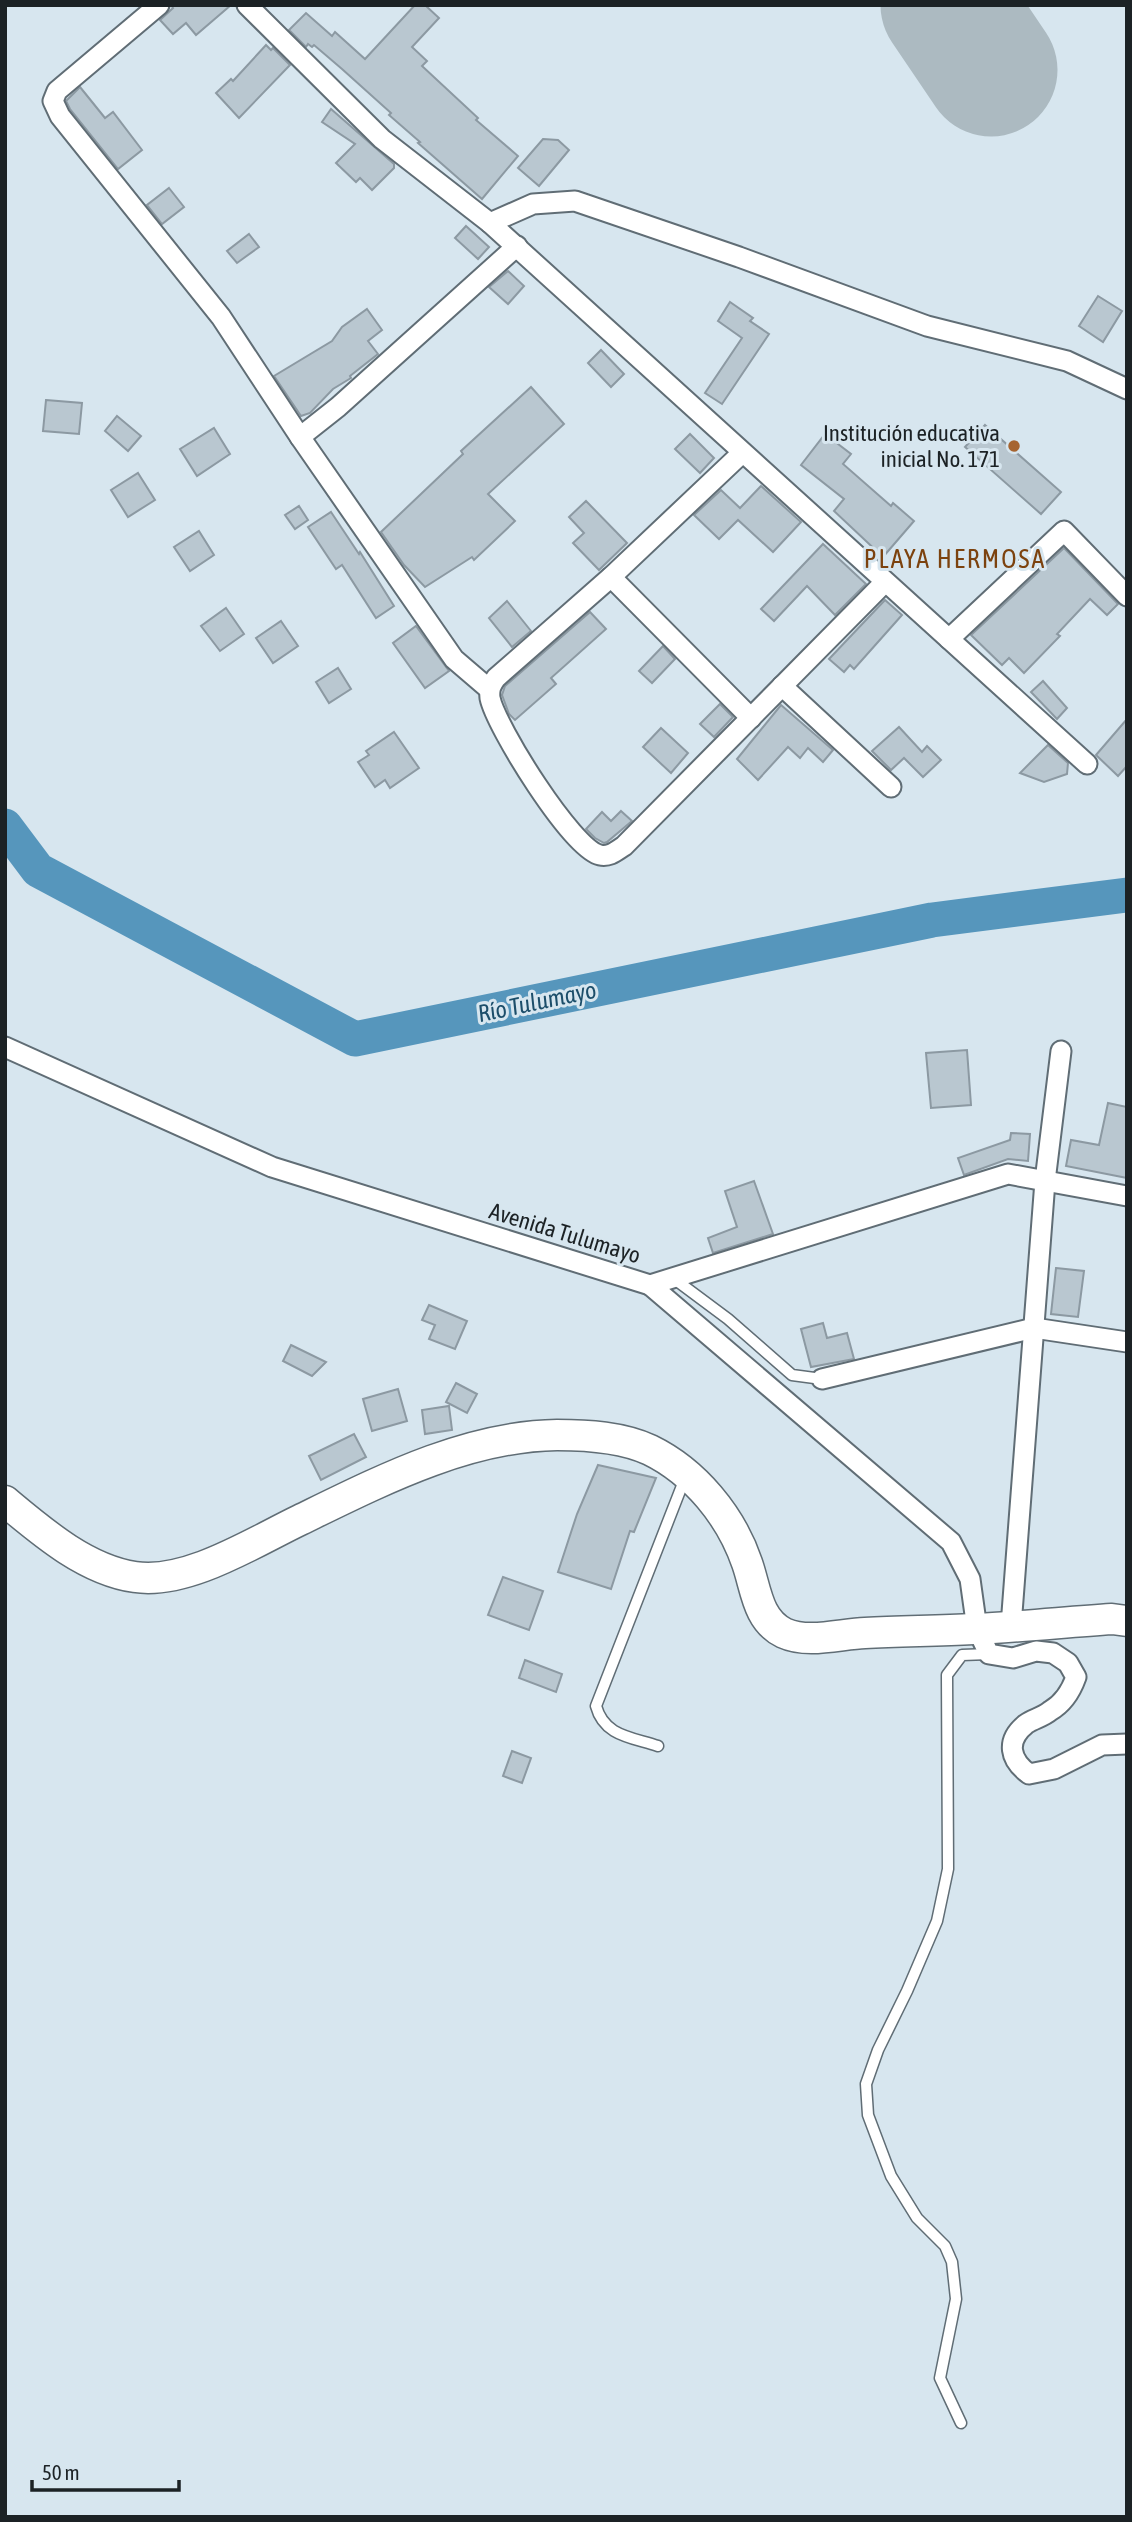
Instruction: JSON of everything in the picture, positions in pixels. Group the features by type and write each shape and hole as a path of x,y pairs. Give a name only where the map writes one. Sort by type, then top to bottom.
{"main road":[{"path":"5,1501 52,1538 83,1558 133,1577 157,1579 178,1575 213,1562 430,1461 478,1446 554,1435 587,1436 618,1440 648,1449 686,1474 717,1508 737,1536 762,1612 774,1628 780,1631 805,1638 862,1633 983,1642 1011,1626 1112,1619 1127,1622"}],"street":[{"path":"159,5 57,91 53,101 60,116 221,317 300,437 454,659 489,689 491,701 510,739 549,805 586,848 597,855 609,856 624,846 885,582"},
{"path":"247,5 382,139 517,246 1087,764"},
{"path":"490,223 533,204 575,201 739,257 927,326 1067,361 1127,389"},
{"path":"300,437 338,407 517,246"},
{"path":"489,689 496,678 611,577 742,453"},
{"path":"949,639 1064,531 1127,596"},
{"path":"611,577 751,718"},
{"path":"782,686 891,787"},
{"name":"Avenida Tulumayo","path":"5,1047 272,1167 650,1285 1008,1174 1127,1196"},
{"path":"1011,1626 1045,1181 1062,1051"},
{"path":"650,1285 951,1542 970,1579 983,1642 1013,1658 1036,1651 1054,1653 1068,1663 1076,1676 1070,1693 1051,1711 1027,1723 1017,1733 1011,1746 1017,1766 1029,1774 1054,1769 1102,1745 1127,1744"},
{"path":"822,1379 1034,1328 1127,1342"}],"lane":[{"path":"673,1278 728,1319 792,1375 822,1379"},
{"path":"658,1746 612,1731 600,1720 596,1706 686,1474"},
{"path":"961,2423 940,2378 956,2299 952,2262 945,2246 917,2218 891,2176 868,2115 866,2084 878,2050 907,1991 936,1921 948,1869 947,1675 962,1655 983,1642"}],"building":[{"path":"171,5 231,5 196,35 186,23 173,34 160,20 173,8"},
{"path":"415,5 425,5 439,18 412,47 427,61 422,66 478,118 476,120 518,156 482,199 418,143 420,142 389,115 391,113 342,69 314,45 312,47 308,44 306,47 289,30 306,13 332,36 335,32 365,59"},
{"path":"266,45 271,50 273,48 290,65 239,118 216,93 231,79 233,81"},
{"path":"80,87 105,118 113,112 142,150 118,169 66,101"},
{"path":"331,109 394,164 394,168 372,190 360,178 356,182 336,163 355,144 322,122"},
{"path":"543,139 558,140 569,150 539,186 518,168"},
{"path":"169,188 184,207 162,224 147,205"},
{"path":"466,226 489,247 478,259 455,238"},
{"path":"249,234 259,247 237,263 227,251"},
{"path":"508,271 524,286 508,304 489,287"},
{"path":"1098,296 1122,311 1103,342 1079,326"},
{"path":"730,302 753,318 750,321 769,334 722,404 705,393 742,338 718,321"},
{"path":"367,309 382,330 368,341 378,354 350,376 351,378 333,389 310,413 301,416 274,376 332,341 342,327"},
{"path":"601,350 624,374 611,387 588,363"},
{"path":"531,387 564,424 488,494 515,521 474,560 472,557 425,587 404,565 381,532 463,454 461,451"},
{"path":"46,400 82,403 79,434 43,431"},
{"path":"117,416 141,436 128,451 105,431"},
{"path":"985,425 1061,492 1041,514 965,447"},
{"path":"214,428 230,454 197,476 180,449"},
{"path":"690,434 714,458 700,473 675,449"},
{"path":"825,434 851,454 843,464 891,506 893,503 914,521 883,557 834,511 844,499 801,465"},
{"path":"138,473 155,500 128,517 111,490"},
{"path":"761,486 801,522 773,552 738,520 719,539 694,515 721,490 740,508"},
{"path":"586,501 627,543 599,570 573,543 584,533 569,517"},
{"path":"299,506 308,520 295,529 285,515"},
{"path":"331,512 394,606 376,618 342,565 336,569 308,527"},
{"path":"199,531 214,555 190,571 174,547"},
{"path":"823,544 866,584 835,615 807,586 774,621 761,609"},
{"path":"1064,548 1118,604 1107,615 1090,599 1057,634 1060,636 1024,673 1009,658 1002,665 971,635"},
{"path":"885,600 902,615 854,669 850,665 844,672 829,659"},
{"path":"507,601 531,631 512,647 489,618"},
{"path":"226,608 244,634 220,651 201,626"},
{"path":"590,612 606,629 551,678 556,684 515,720 509,714 502,695 505,686"},
{"path":"281,621 298,646 273,663 256,638"},
{"path":"416,626 449,671 425,688 393,643"},
{"path":"663,646 675,659 652,683 639,671"},
{"path":"338,668 351,689 329,703 316,682"},
{"path":"1043,681 1067,708 1057,719 1031,692"},
{"path":"720,704 733,717 714,737 700,724"},
{"path":"781,705 833,750 823,762 808,748 800,758 788,747 758,780 737,759"},
{"path":"1127,719 1127,766 1118,776 1096,755"},
{"path":"899,727 922,752 927,746 941,760 923,777 904,758 891,770 872,751"},
{"path":"661,728 688,753 671,773 643,747"},
{"path":"394,732 419,768 390,788 385,780 375,787 358,762 369,755 366,751"},
{"path":"1048,745 1068,763 1067,774 1044,782 1020,773"},
{"path":"621,811 632,821 607,842 595,838 586,829 602,812 611,821"},
{"path":"967,1050 971,1105 931,1108 926,1053"},
{"path":"1108,1103 1127,1107 1127,1178 1066,1166 1071,1140 1099,1145"},
{"path":"1011,1133 1030,1134 1028,1161 1008,1159 964,1175 958,1158 1010,1140"},
{"path":"754,1181 773,1234 713,1253 708,1238 737,1227 725,1191"},
{"path":"1056,1268 1084,1271 1078,1317 1051,1314"},
{"path":"429,1305 467,1321 455,1349 429,1339 435,1325 422,1320"},
{"path":"823,1323 827,1338 847,1333 854,1359 811,1367 801,1329"},
{"path":"291,1345 326,1362 312,1376 283,1361"},
{"path":"456,1383 477,1394 467,1413 446,1402"},
{"path":"398,1389 407,1421 372,1431 363,1399"},
{"path":"449,1406 452,1430 425,1434 422,1410"},
{"path":"354,1434 366,1457 321,1480 309,1456"},
{"path":"598,1465 656,1478 634,1532 630,1531 611,1589 558,1572 577,1514"},
{"path":"503,1577 543,1591 529,1630 488,1615"},
{"path":"525,1660 562,1674 556,1692 519,1678"},
{"path":"512,1751 531,1758 522,1783 503,1776"}],"waterway":[{"name":"Río Tulumayo","path":"5,826 38,870 355,1039 932,920 1127,895"}],"runway":[{"path":"947,5 991,70"}],"place":[{"name":"Institución educativa inicial No. 171","path":"1014,446"}],"district":[{"name":"PLAYA HERMOSA","path":"955,559"}]}
